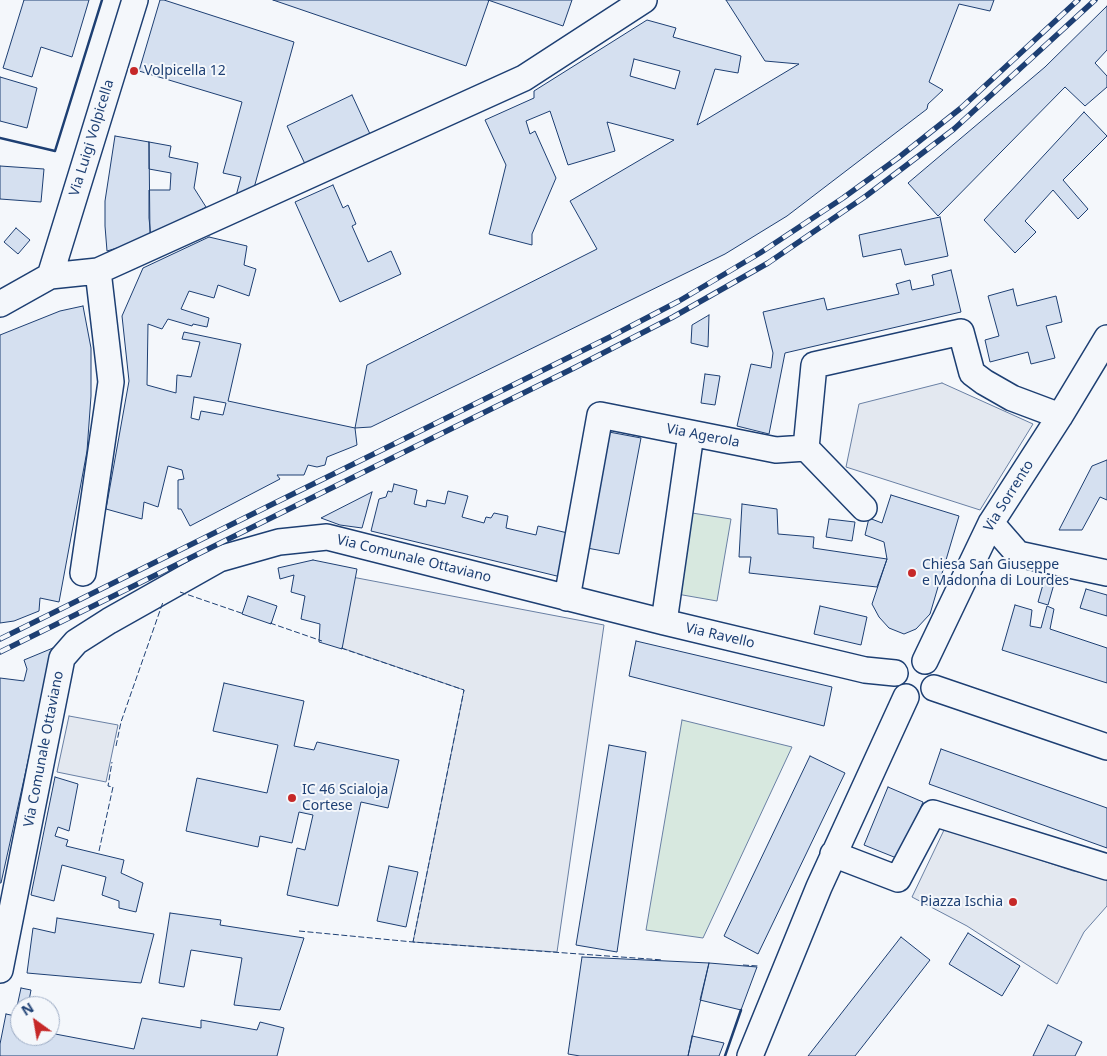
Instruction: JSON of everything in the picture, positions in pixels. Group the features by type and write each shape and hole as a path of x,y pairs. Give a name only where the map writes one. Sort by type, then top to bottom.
{"street":[{"name":"Via Luigi Volpicella","path":"50,276 135,0"},
{"path":"0,304 50,276 98,271 524,78 644,0"},
{"path":"83,573 111,382 98,271"},
{"path":"864,508 806,448 814,365 961,332 972,373 1012,398 1060,416"},
{"name":"Via Sorrento","path":"925,661 991,523 1060,416 1107,338"},
{"name":"Via Agerola","path":"556,595 600,415 776,450 806,448"},
{"path":"664,622 691,434"},
{"path":"991,523 1018,554 1107,573"},
{"name":"Via Comunale Ottaviano","path":"0,970 62,658 76,642 117,616 220,559 279,542 327,537 556,595"},
{"name":"Via Ravello","path":"556,595 865,670 896,673"},
{"path":"919,659 925,661 934,671 936,681 934,688 924,698 914,700 906,698 897,688 896,673 901,665 908,660 919,659"},
{"path":"934,688 1107,747"},
{"path":"750,1056 833,854 906,698"},
{"path":"833,854 898,879 933,813 1107,867"}],"shaded area":[{"path":"942,383 1033,424 980,510 846,467 859,404"},
{"path":"692,513 731,519 717,601 677,594"},
{"path":"352,577 604,625 557,952 413,942 464,690 339,647"},
{"path":"69,716 118,725 106,782 57,772"},
{"path":"682,720 792,747 703,938 646,930"},
{"name":"Piazza Ischia","path":"945,828 1073,871 1107,878 1107,906 1084,932 1057,984 967,926 912,897"}],"building":[{"path":"24,0 89,0 72,57 41,47 32,77 3,68"},
{"path":"160,0 294,42 254,188 236,196 241,177 223,173 242,102 139,71"},
{"path":"273,0 489,0 466,66"},
{"path":"488,0 572,0 563,26"},
{"path":"726,0 994,0 990,11 959,4 929,82 943,90 928,104 927,109 787,216 725,254 371,427 355,428 367,365 597,249 570,201 674,140 607,122 615,151 568,165 550,111 526,121 530,134 535,131 556,178 532,234 532,245 489,234 506,165 485,120 534,98 534,91 647,20 676,28 673,37 741,56 738,73 715,69 697,125 799,64 765,61","holes":["634,59 680,71 675,89 630,76"]},
{"path":"1107,6 1107,50 1095,63 1107,76 1107,87 1085,106 1065,87 938,216 908,183 1045,67"},
{"path":"0,77 37,88 27,128 0,121"},
{"path":"352,95 370,134 305,164 287,126"},
{"path":"1084,112 1107,136 1063,180 1088,209 1078,219 1053,190 1025,221 1036,232 1015,253 984,220"},
{"path":"115,136 149,142 150,238 107,251 105,201"},
{"path":"149,142 171,146 169,157 198,163 194,188 206,207 151,238 149,190 170,190 171,173 149,169"},
{"path":"0,166 44,169 41,202 0,199"},
{"path":"333,185 343,208 348,205 356,224 352,226 368,262 391,251 401,274 340,302 295,202"},
{"path":"940,217 948,256 905,265 901,249 863,257 859,235"},
{"path":"16,228 30,240 18,254 4,242"},
{"path":"209,237 247,246 244,265 256,269 249,296 218,285 214,298 189,291 181,309 209,318 207,327 193,324 192,326 168,319 162,329 148,324 147,385 176,393 177,375 191,377 200,342 182,339 184,332 241,344 228,401 355,428 357,445 327,457 325,465 317,467 308,465 304,475 277,475 280,479 190,526 181,509 178,509 178,480 184,479 182,470 168,466 158,507 144,502 142,519 106,509 129,381 122,316 143,268","holes":["194,397 226,403 223,415 201,411 199,420 191,418"]},
{"path":"951,270 961,312 785,353 769,434 737,426 751,364 771,368 773,353 763,312 824,298 827,310 899,294 896,284 910,280 912,290 934,285 932,275"},
{"path":"1013,289 1017,306 1056,296 1062,322 1046,326 1055,358 1031,364 1028,352 990,362 985,340 999,336 988,296"},
{"path":"83,306 91,348 91,396 87,451 59,602 40,598 39,611 14,621 0,623 0,335 60,311"},
{"path":"709,315 708,347 691,343 692,325"},
{"path":"705,374 720,376 715,405 701,403"},
{"path":"609,432 641,438 619,554 587,548"},
{"path":"1107,460 1107,500 1100,497 1082,530 1059,530 1092,466"},
{"path":"394,484 417,490 414,504 426,507 427,500 445,504 448,491 468,496 462,517 484,523 486,517 491,518 494,513 508,516 506,528 536,535 538,526 572,534 561,577 371,531 379,499 386,497 388,491 392,492"},
{"path":"372,492 362,528 340,525 321,518"},
{"name":"Chiesa San Giuseppe e Madonna di Lourdes","path":"891,495 959,516 930,614 916,629 904,634 889,628 879,617 872,604 887,559 884,542 865,535 869,518 882,523"},
{"path":"742,504 777,509 778,534 814,537 813,548 887,559 877,587 749,573 751,557 739,557"},
{"path":"829,519 855,522 852,541 826,537"},
{"path":"313,560 357,569 342,649 319,642 320,624 301,619 305,596 291,592 294,575 280,579 278,568"},
{"path":"1044,581 1054,584 1048,605 1038,602"},
{"path":"1086,589 1107,595 1107,616 1080,608"},
{"path":"248,596 277,606 271,624 242,614"},
{"path":"1015,605 1032,610 1030,626 1041,628 1047,606 1054,609 1050,629 1107,648 1107,683 1002,650"},
{"path":"820,606 867,617 861,645 814,634"},
{"path":"636,641 832,687 824,726 629,676"},
{"path":"53,648 0,883 0,678 24,681 27,669 24,660"},
{"name":"IC 46 Scialoja Cortese","path":"224,683 304,701 294,746 314,750 317,742 399,760 388,808 361,802 338,906 287,895 297,848 305,850 313,815 299,812 292,843 260,836 258,847 186,831 197,778 267,793 278,745 213,731"},
{"path":"609,745 646,752 617,952 576,945"},
{"path":"941,749 1107,808 1107,848 929,784"},
{"path":"810,756 845,773 758,954 724,936"},
{"path":"55,777 78,784 69,831 58,827 55,836 68,840 66,846 124,860 121,873 143,883 136,912 119,908 119,901 102,895 106,877 62,865 54,901 31,895"},
{"path":"888,787 923,802 899,859 864,845"},
{"path":"389,866 418,872 406,927 377,921"},
{"path":"170,913 221,920 220,925 304,938 280,1010 234,1005 242,958 191,950 184,987 159,983"},
{"path":"57,918 154,934 141,983 27,973 33,928 55,933"},
{"path":"968,933 1020,966 1002,996 949,964"},
{"path":"901,937 930,960 855,1056 808,1056"},
{"path":"582,957 709,963 688,1056 580,1056 568,1054"},
{"path":"709,963 757,967 741,1010 700,1000"},
{"path":"21,988 31,990 30,996 19,996"},
{"path":"6,1014 10,1015 10,1046 60,1046 60,1035 134,1049 142,1018 201,1028 201,1020 257,1030 260,1022 284,1028 277,1056 0,1056 0,1044"},
{"path":"1048,1025 1082,1042 1075,1056 1033,1056"},
{"path":"692,1036 724,1043 719,1056 688,1056"}],"railway":[{"path":"0,639 612,336 679,301 760,253 843,198 898,158 961,108 1078,0"},
{"path":"0,652 574,368 673,317 768,263 866,196 954,129 1095,0"}],"fence":[{"path":"180,592 244,614"},
{"path":"116,746 121,722 163,602"},
{"path":"270,623 322,641"},
{"path":"341,648 464,690 413,942"},
{"path":"99,851 113,787 108,786 112,762"},
{"path":"299,931 413,942 663,960"},
{"path":"743,965 758,966"}],"wall":[{"path":"0,138 55,151 102,0"},
{"path":"725,1056 741,1010"}],"place":[{"name":"Volpicella 12","path":"134,71"},
{"name":"Chiesa San Giuseppe e Madonna di Lourdes","path":"912,573"},
{"name":"IC 46 Scialoja Cortese","path":"292,798"},
{"name":"Piazza Ischia","path":"1013,902"}]}
